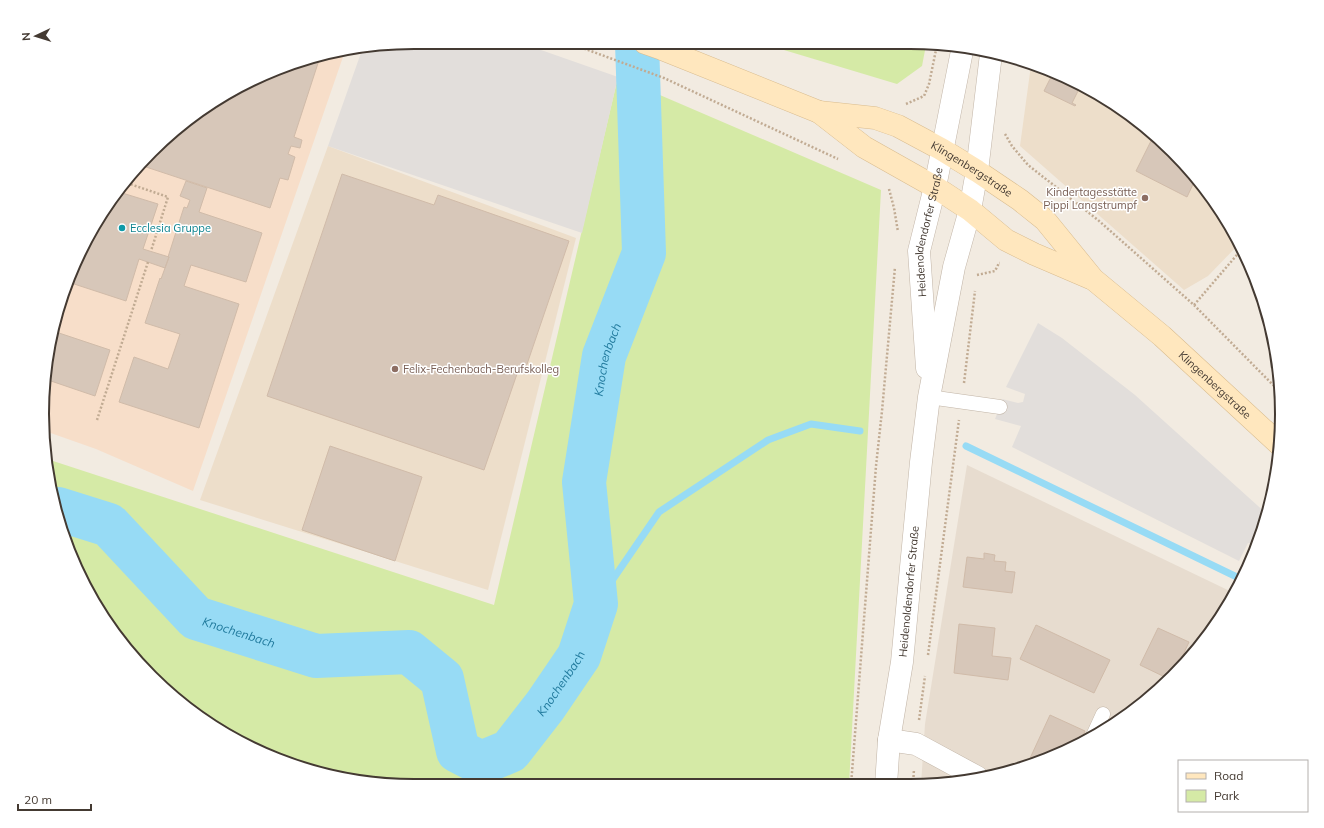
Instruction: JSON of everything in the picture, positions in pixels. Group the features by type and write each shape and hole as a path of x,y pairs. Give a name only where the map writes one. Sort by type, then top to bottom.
{"main road":[{"name":"Klingenbergstraße","path":"662,49 819,112 875,118 898,126 941,149 977,171 1020,200 1045,220 1093,279 1162,336 1274,439"},
{"name":"Klingenbergstraße","path":"819,112 864,147 934,187 970,210 1006,240 1034,254 1093,279"}],"street":[{"name":"Heidenoldendorfer Straße","path":"929,397 919,251 934,187 962,53"},
{"name":"Heidenoldendorfer Straße","path":"886,779 888,740 902,662 929,397 954,268 970,210 977,171 991,58"},
{"path":"888,740 916,744 971,774"}],"lane":[{"path":"929,397 1000,407"},
{"path":"1097,727 1103,714"}],"path":[{"path":"585,49 664,78 843,161"},
{"path":"902,106 924,96 929,84 936,50"},
{"path":"1005,133 1012,146 1028,165 1098,220 1194,305 1274,386"},
{"path":"131,184 168,197 151,251"},
{"path":"888,188 894,208 898,238"},
{"path":"1194,305 1238,254"},
{"path":"851,779 874,482 896,261"},
{"path":"97,420 148,262"},
{"path":"976,282 977,275 995,271 998,263"},
{"path":"927,663 962,402 975,290"},
{"path":"913,779 916,744 926,670"}],"shaded area":[{"path":"414,49 538,49 618,77 582,233 328,146 361,53"},
{"path":"343,56 193,491 96,449 50,433 49,414 52,366 61,320 77,274 98,231 124,192 140,173 156,156 192,124 231,98 274,77 320,61"},
{"name":"Kindertagesstätte Pippi Langstrumpf","path":"1030,69 1050,77 1092,98 1132,124 1151,140 1168,156 1200,192 1226,232 1235,248 1208,276 1184,290 1020,146"},
{"name":"Felix-Fechenbach-Berufskolleg","path":"328,146 576,238 488,590 200,500"},
{"path":"1038,323 1062,338 1135,395 1262,510 1251,544 1248,543 1239,561 1012,447 1021,426 995,419 1002,399 1018,403 1023,402 1025,394 1006,387"},
{"path":"967,465 1229,591 1200,636 1168,672 1151,688 1113,717 1092,730 1050,751 1004,767 981,772 958,776 921,779 925,724"}],"green space":[{"path":"781,49 925,50 922,66 897,84"},
{"path":"618,77 881,190 849,779 390,778 366,776 320,767 274,751 231,730 192,704 156,672 124,636 98,596 77,554 61,508 52,461 494,605"}],"building":[{"name":"Ecclesia Gruppe","path":"319,61 294,137 302,140 300,148 291,146 288,154 295,157 288,180 280,178 270,208 146,167 192,124 231,98 274,77"},
{"path":"1051,77 1078,91 1072,103 1076,105 1075,106 1044,91"},
{"name":"Kindertagesstätte Pippi Langstrumpf","path":"1151,140 1193,184 1187,197 1136,171"},
{"path":"342,174 434,205 438,195 569,241 524,373 518,371 484,470 267,396"},
{"name":"Ecclesia Gruppe","path":"186,181 207,188 199,212 262,233 246,282 191,265 184,286 239,304 199,428 119,402 134,357 168,369 180,334 145,323 160,278 161,279 169,257 184,207 187,208 190,200 180,196"},
{"name":"Ecclesia Gruppe","path":"123,193 158,204 143,249 169,257 165,268 139,259 126,301 73,284 98,231"},
{"path":"58,333 110,350 95,396 51,381"},
{"path":"330,446 422,477 395,561 302,530"},
{"path":"984,553 995,555 994,561 1006,562 1005,571 1015,572 1012,593 963,587 967,557 984,559"},
{"path":"959,624 995,628 992,656 1011,658 1008,680 954,673"},
{"path":"1036,625 1110,660 1094,693 1020,659"},
{"path":"1158,628 1189,642 1182,657 1163,676 1140,665"},
{"path":"1050,715 1085,731 1083,735 1071,741 1030,759"}],"waterway":[{"name":"Knochenbach","path":"62,510 109,525 196,618 316,656 409,652 442,679 458,751 481,763 510,751 545,706 579,656 596,604 584,482 604,356 644,253 637,49"},
{"path":"596,604 659,512 768,440 811,424 860,431"},
{"path":"966,446 1236,577"}],"place":[{"name":"Kindertagesstätte Pippi Langstrumpf","path":"1145,198"},
{"name":"Ecclesia Gruppe","path":"122,228"},
{"name":"Felix-Fechenbach-Berufskolleg","path":"395,369"}]}
